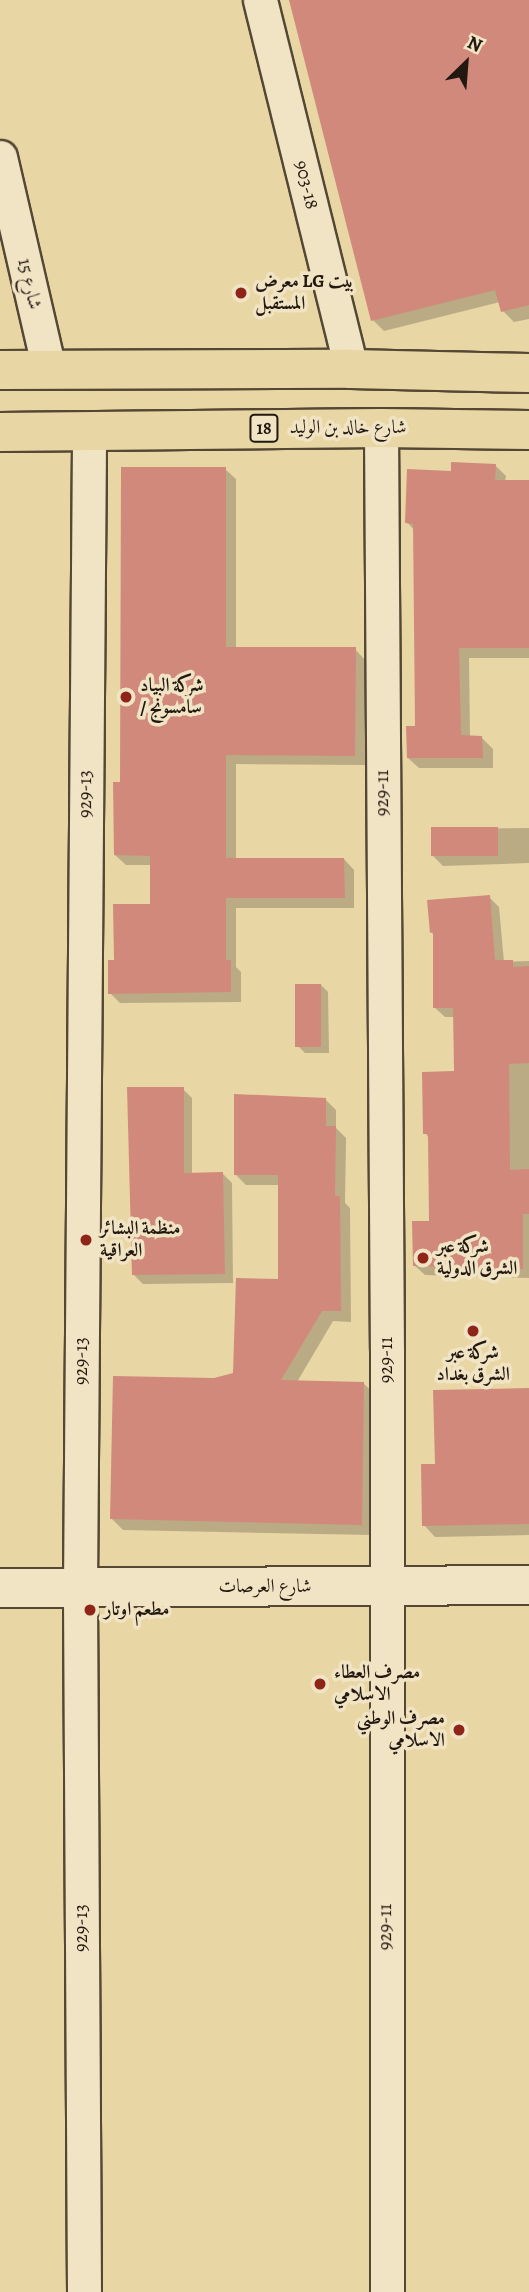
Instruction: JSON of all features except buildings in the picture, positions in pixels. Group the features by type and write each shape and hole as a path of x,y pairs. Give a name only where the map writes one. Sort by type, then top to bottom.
{"main road":[{"path":"0,370 351,369 529,373"},
{"name":"شارع خالد بن الوليد","path":"0,432 89,429 529,430"}],"street":[{"name":"903-18","path":"260,0 351,369"},
{"name":"شارع 15","path":"0,157 49,370"},
{"name":"929-11","path":"381,428 387,2292"},
{"name":"929-13","path":"84,2292 80,1588 89,429"},
{"name":"شارع العرصات","path":"0,1588 529,1585"}],"place":[{"name":"معرض LG بيت المستقبل","path":"241,293"},
{"name":"شركة البياد / سامسونج","path":"126,697"},
{"name":"منظمة البشائر العراقية","path":"86,1240"},
{"name":"شركة عبر الشرق الدولية","path":"423,1258"},
{"name":"شركة عبر الشرق بغداد","path":"473,1331"},
{"name":"مطعم اوتار","path":"90,1610"},
{"name":"مصرف العطاء الاسلامي","path":"320,1684"},
{"name":"مصرف الوطني الاسلامي","path":"459,1730"}]}
